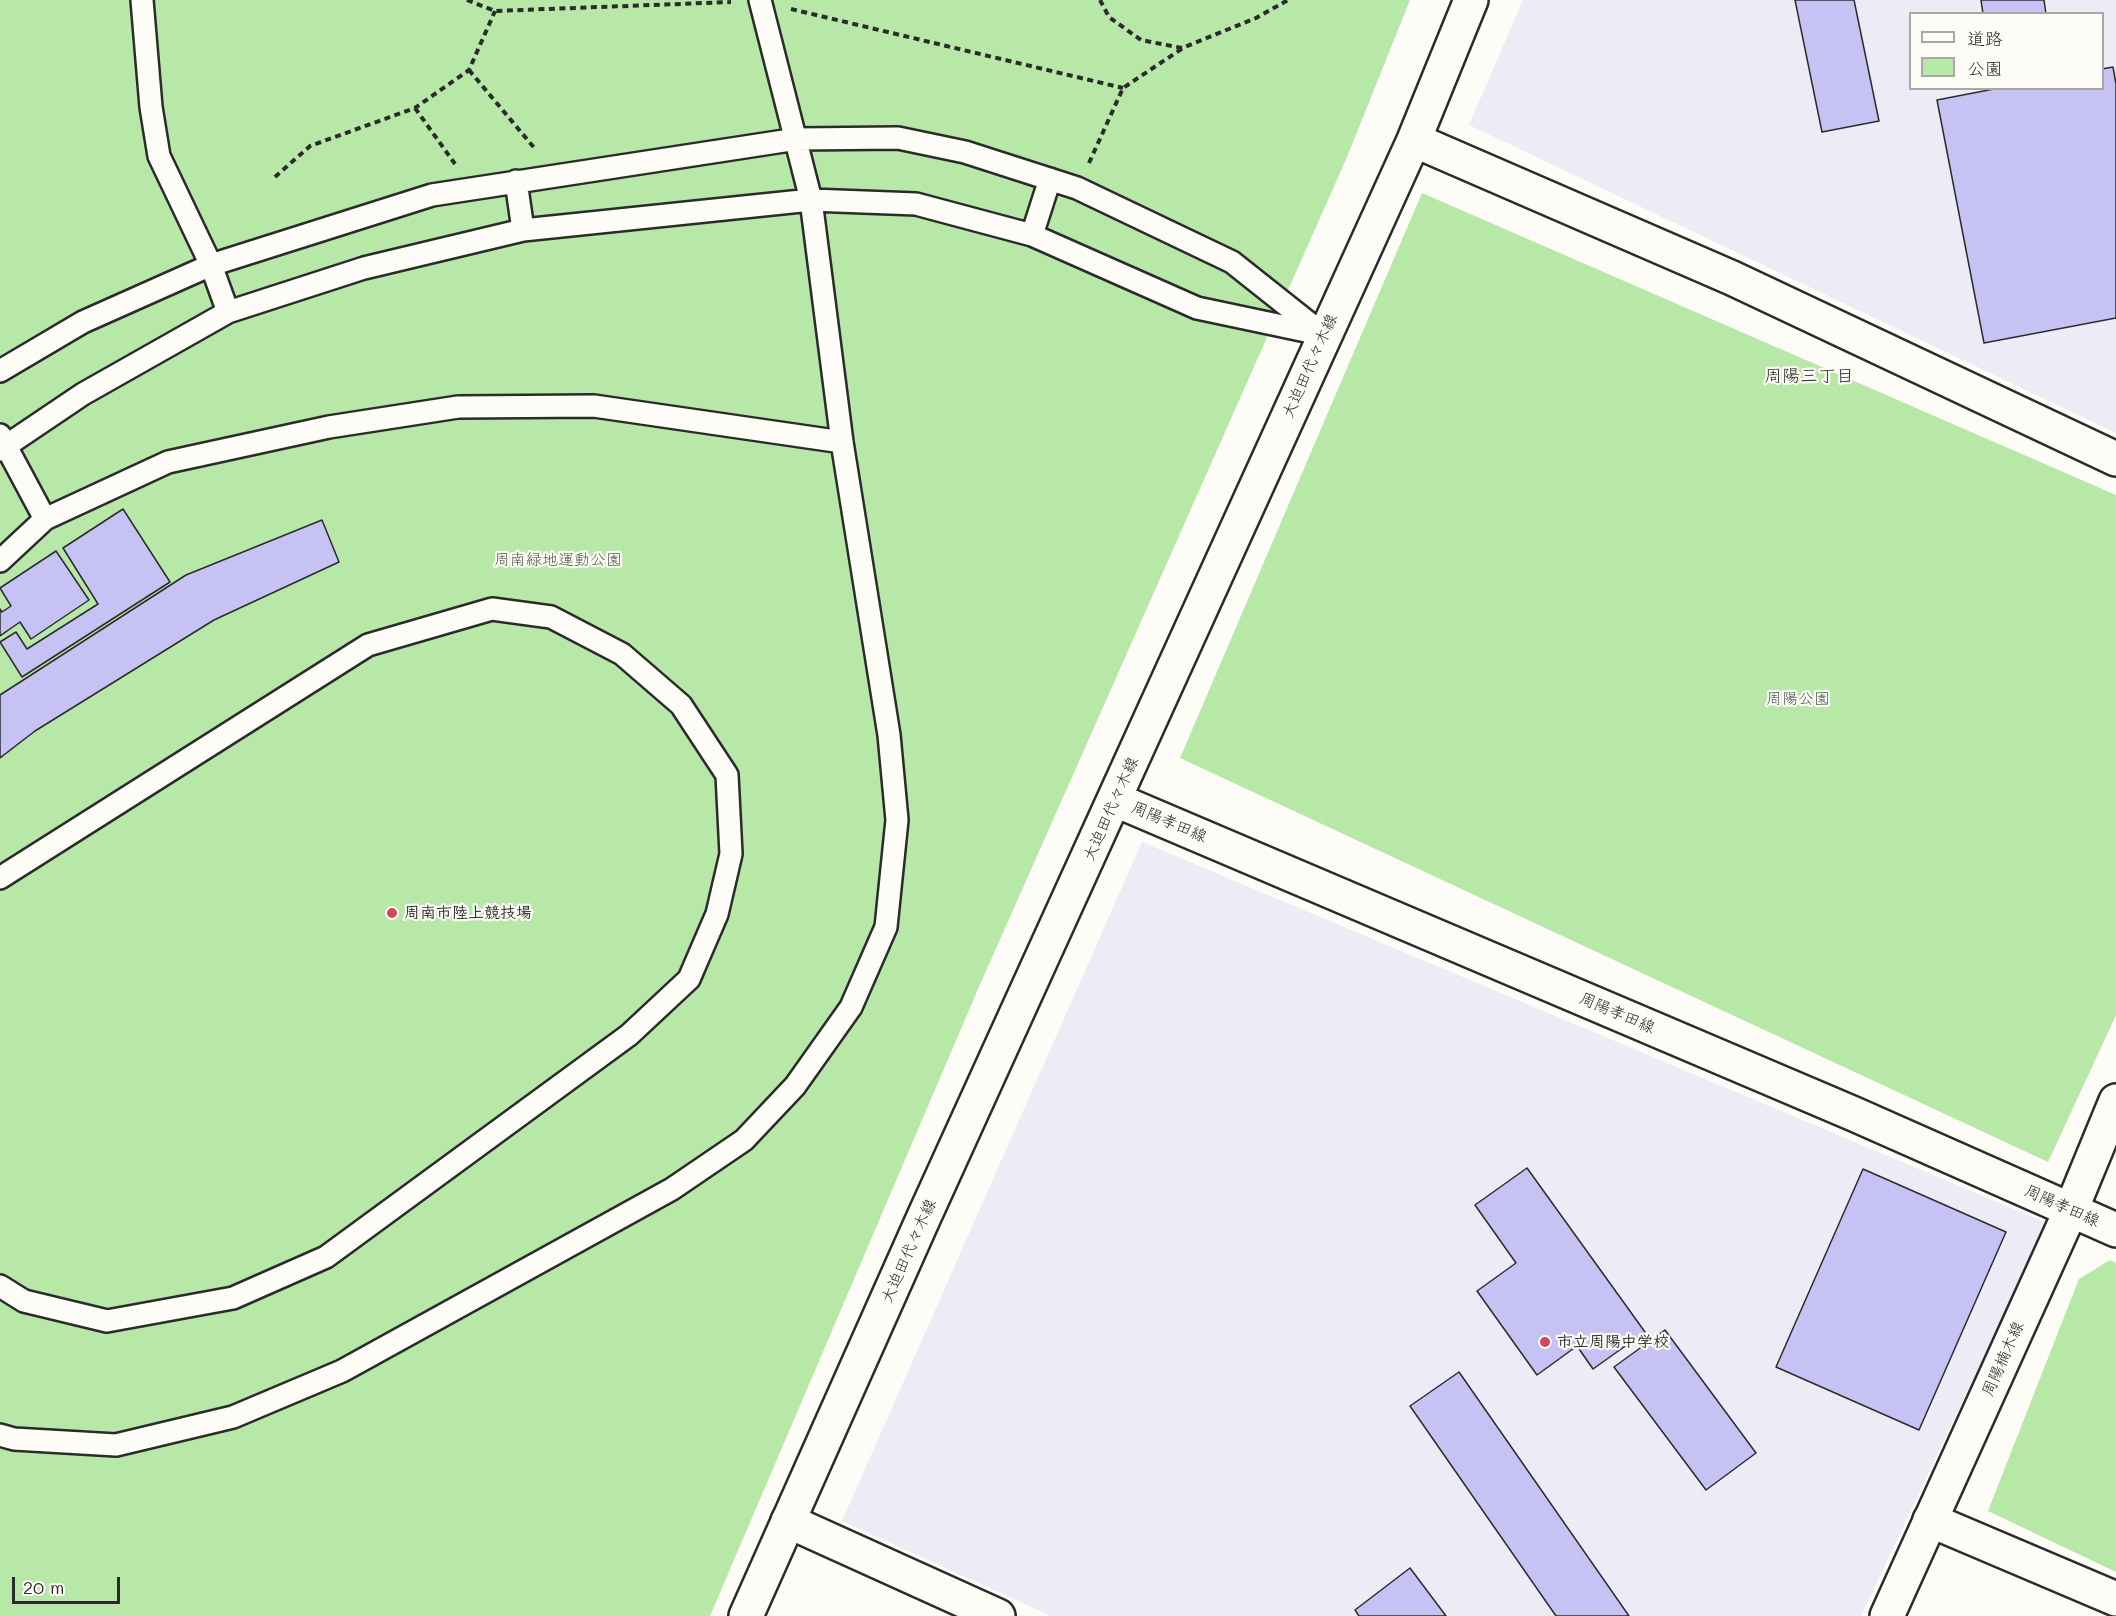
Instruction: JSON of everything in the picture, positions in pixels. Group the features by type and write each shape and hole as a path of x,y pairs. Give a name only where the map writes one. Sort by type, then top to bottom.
{"street":[{"name":"大迫田代々木線","path":"746,1616 1414,140 1471,0"},
{"path":"1414,140 1732,278 2116,459"},
{"name":"周陽孝田線","path":"1116,800 1854,1114 2116,1230"},
{"name":"周陽楠木線","path":"1887,1616 2071,1210 2116,1101"},
{"path":"788,1521 998,1616"},
{"path":"1930,1521 2116,1599"}],"lane":[{"path":"142,0 151,107 159,156 211,265 228,312"},
{"path":"0,1435 14,1439 116,1445 233,1417 342,1371 672,1189 744,1140 795,1086 852,1007 886,927 897,820 889,735 842,442 811,200 760,1"},
{"path":"0,371 83,322 211,265 432,195 796,139 898,138 965,152 1077,188 1232,262 1324,335"},
{"path":"1032,235 1050,179"},
{"path":"516,181 523,230"},
{"path":"45,519 2,443 83,394 228,312 364,268 523,230 811,200 916,204 1032,235 1197,308 1324,335"},
{"path":"0,561 45,519 168,462 328,427 458,407 594,406 842,442"},
{"path":"0,878 368,645 492,609 551,617 622,654 681,705 727,775 731,854 717,914 689,979 629,1035 326,1257 233,1299 107,1321 24,1301 0,1286"}],"path":[{"path":"467,0 495,11 760,1 1123,88"},
{"path":"1100,0 1109,17 1141,40 1182,48 1256,18 1288,0"},
{"path":"275,177 310,146 415,108 469,70 495,11"},
{"path":"1077,188 1123,88 1186,46"},
{"path":"469,70 556,175"},
{"path":"415,108 473,188"}],"shaded area":[{"path":"1523,0 2116,0 2116,433 1469,125"},
{"path":"1142,842 2047,1223 1861,1616 1051,1616 842,1521"}],"green space":[{"name":"周南緑地運動公園","path":"0,0 1410,0 1347,157 978,989 710,1616 0,1616"},
{"name":"周陽公園","path":"1422,193 2116,495 2116,1015 2048,1162 1180,758"},
{"path":"2110,1260 2116,1263 2116,1572 1988,1511 2079,1279"}],"building":[{"path":"1795,0 1854,0 1879,121 1822,132"},
{"path":"1981,0 2044,0 2046,12 1983,12"},
{"path":"2113,67 2116,84 2116,318 1984,343 1937,100 1989,90 2104,90 2104,69"},
{"path":"123,509 170,582 22,677 0,642 16,632 27,649 98,604 63,548"},
{"path":"322,520 339,562 214,620 35,731 0,758 0,695 186,575"},
{"path":"56,551 89,600 31,639 20,622 0,636 0,609 2,612 11,606 0,588"},
{"path":"1527,1168 1645,1332 1593,1369 1577,1346 1537,1375 1477,1291 1516,1263 1475,1205"},
{"path":"1863,1169 2006,1232 1919,1430 1776,1367"},
{"path":"1665,1330 1756,1453 1706,1490 1614,1367"},
{"path":"1459,1372 1629,1616 1556,1616 1410,1406"},
{"path":"1410,1568 1446,1616 1359,1616 1355,1610"}],"place":[{"name":"周南市陸上競技場","path":"392,913"},
{"name":"市立周陽中学校","path":"1545,1342"}],"district":[{"name":"周陽三丁目","path":"1809,376"}]}
